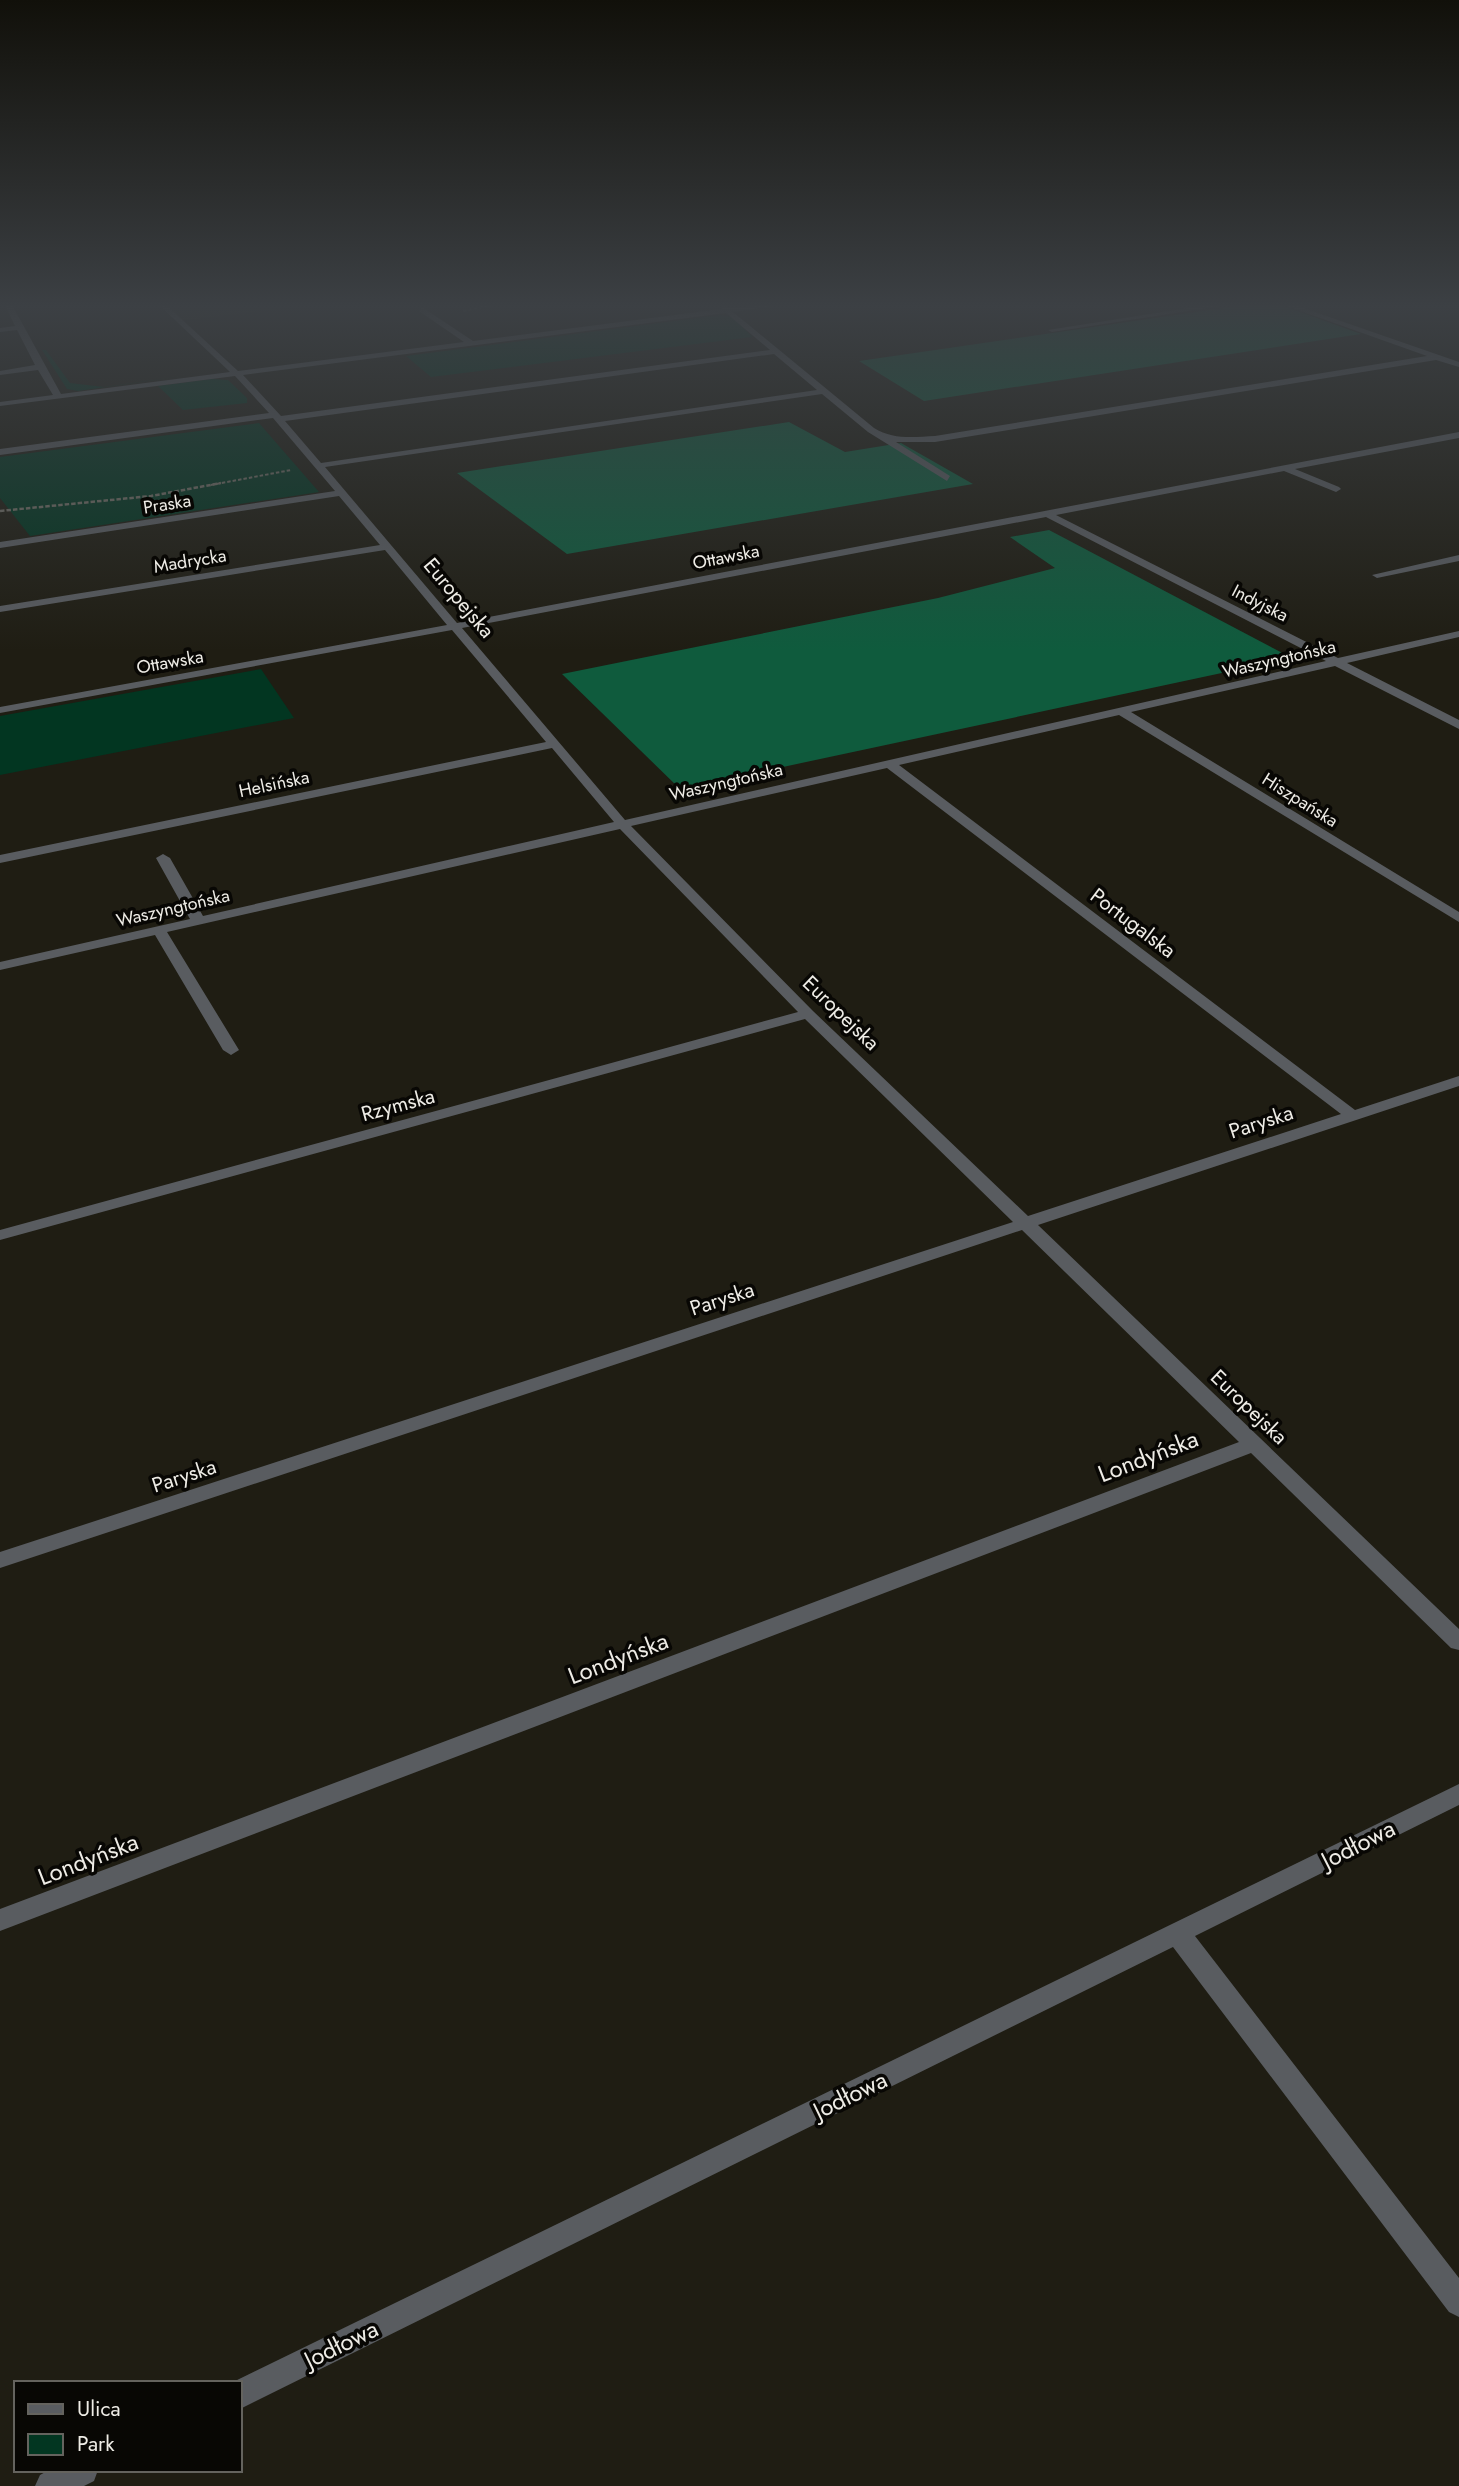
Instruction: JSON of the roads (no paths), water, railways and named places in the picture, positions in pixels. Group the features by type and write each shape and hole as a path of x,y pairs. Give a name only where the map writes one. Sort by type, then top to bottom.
{"street":[{"path":"0,452 260,419"},
{"name":"Europejska","path":"278,419 622,824 808,1014 1459,1642"},
{"path":"316,466 635,419"},
{"path":"860,419 881,436 947,478"},
{"path":"881,436 898,440 935,439 1058,419"},
{"name":"Ottawska","path":"0,710 455,629 1044,512 1459,435"},
{"path":"1285,468 1336,489"},
{"name":"Praska","path":"0,545 338,493"},
{"name":"Indyjska","path":"1044,512 1459,725"},
{"name":"Madrycka","path":"0,609 386,547"},
{"path":"1377,575 1459,558"},
{"name":"Waszyngtońska","path":"0,966 1459,634"},
{"name":"Hiszpańska","path":"1122,712 1459,918"},
{"name":"Helsińska","path":"0,859 555,744"},
{"name":"Portugalska","path":"889,763 1353,1116"},
{"path":"163,858 198,920"},
{"path":"158,929 231,1050"},
{"name":"Rzymska","path":"0,1235 808,1014"},
{"name":"Paryska","path":"0,1560 1459,1081"},
{"name":"Londyńska","path":"0,1920 1254,1444"},
{"name":"Jodłowa","path":"242,2392 1459,1794"},
{"path":"1178,1934 1459,2302"},
{"path":"51,2486 79,2472"}]}
